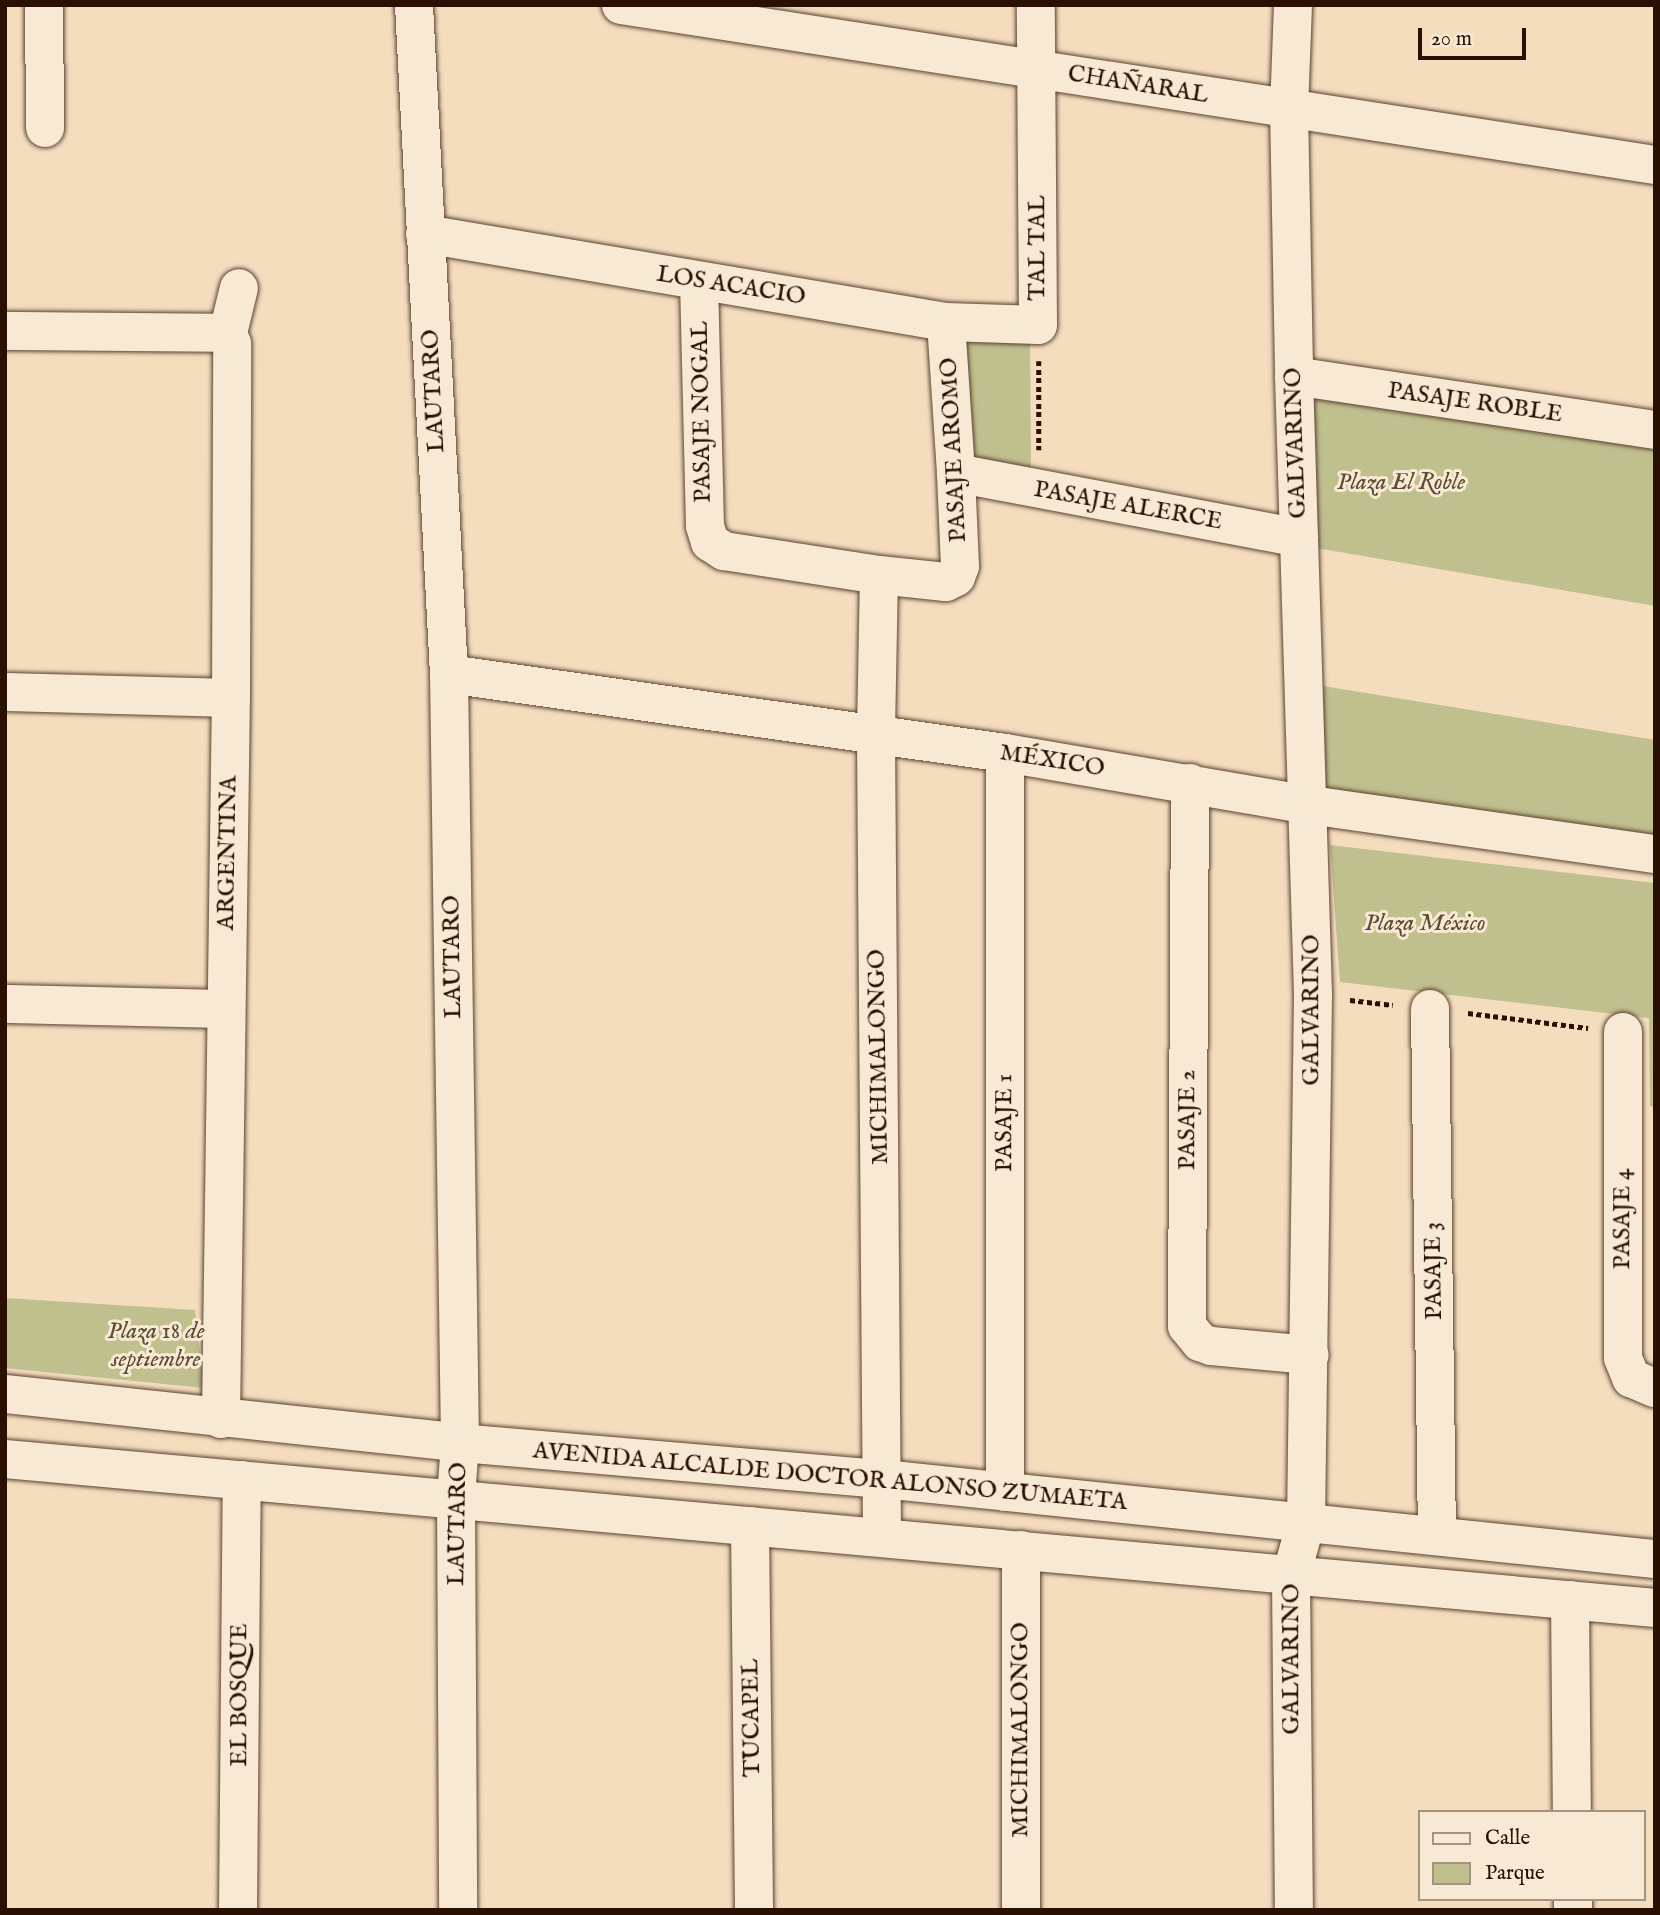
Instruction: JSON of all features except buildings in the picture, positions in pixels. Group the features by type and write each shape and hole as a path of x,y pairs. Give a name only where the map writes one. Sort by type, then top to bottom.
{"street":[{"path":"44,5 46,128"},
{"name":"LAUTARO","path":"414,5 449,674 460,1443 456,1499 458,1910"},
{"name":"CHAÑARAL","path":"621,5 786,18 1037,69 1655,164"},
{"name":"TAL TAL","path":"1037,5 1038,325"},
{"name":"GALVARINO","path":"1293,5 1289,108 1294,376 1310,805 1313,996 1306,1522 1291,1576 1294,1910"},
{"name":"LOS ACACIO","path":"425,234 946,322 1038,325"},
{"name":"PASAJE NOGAL","path":"699,281 705,526 710,542 724,551 879,575"},
{"name":"ARGENTINA","path":"221,1419 231,698 232,344 228,333 239,288"},
{"name":"PASAJE AROMO","path":"879,575 946,582 956,578 956,473 946,322"},
{"path":"5,331 228,333"},
{"name":"PASAJE ROBLE","path":"1294,376 1655,430"},
{"name":"PASAJE ALERCE","path":"956,473 1299,538"},
{"name":"MICHIMALONGO","path":"879,575 876,736 882,1538"},
{"name":"MÉXICO","path":"449,674 1005,753 1310,805 1655,854"},
{"path":"5,692 231,698"},
{"name":"PASAJE 1","path":"1005,753 1005,1493"},
{"name":"PASAJE 2","path":"1190,783 1187,1326 1200,1342 1211,1346 1310,1355"},
{"path":"5,1004 226,1009"},
{"name":"PASAJE 3","path":"1430,1009 1437,1534"},
{"name":"PASAJE 4","path":"1623,1032 1623,1358 1630,1378 1655,1388"},
{"name":"AVENIDA ALCALDE DOCTOR ALONSO ZUMAETA","path":"5,1394 460,1443 883,1479 1437,1534 1655,1559"},
{"path":"5,1459 1655,1608"},
{"name":"EL BOSQUE","path":"238,1910 242,1480"},
{"name":"TUCAPEL","path":"750,1526 754,1910"},
{"name":"MICHIMALONGO","path":"1021,1550 1021,1910"},
{"path":"1570,1600 1572,1810"}],"path":[{"name":"TAL TAL","path":"1038,325 1040,490"},
{"path":"1313,996 1623,1032"}],"green space":[{"path":"953,329 1030,334 1031,475 963,460"},
{"name":"Plaza El Roble","path":"1300,386 1655,449 1655,606 1299,545"},
{"path":"1323,686 1655,740 1655,857 1324,814"},
{"name":"Plaza México","path":"1330,845 1655,883 1655,1107 1650,1106 1649,1018 1340,982"},
{"name":"Plaza 18 de septiembre","path":"5,1298 195,1310 204,1388 5,1368"}]}
